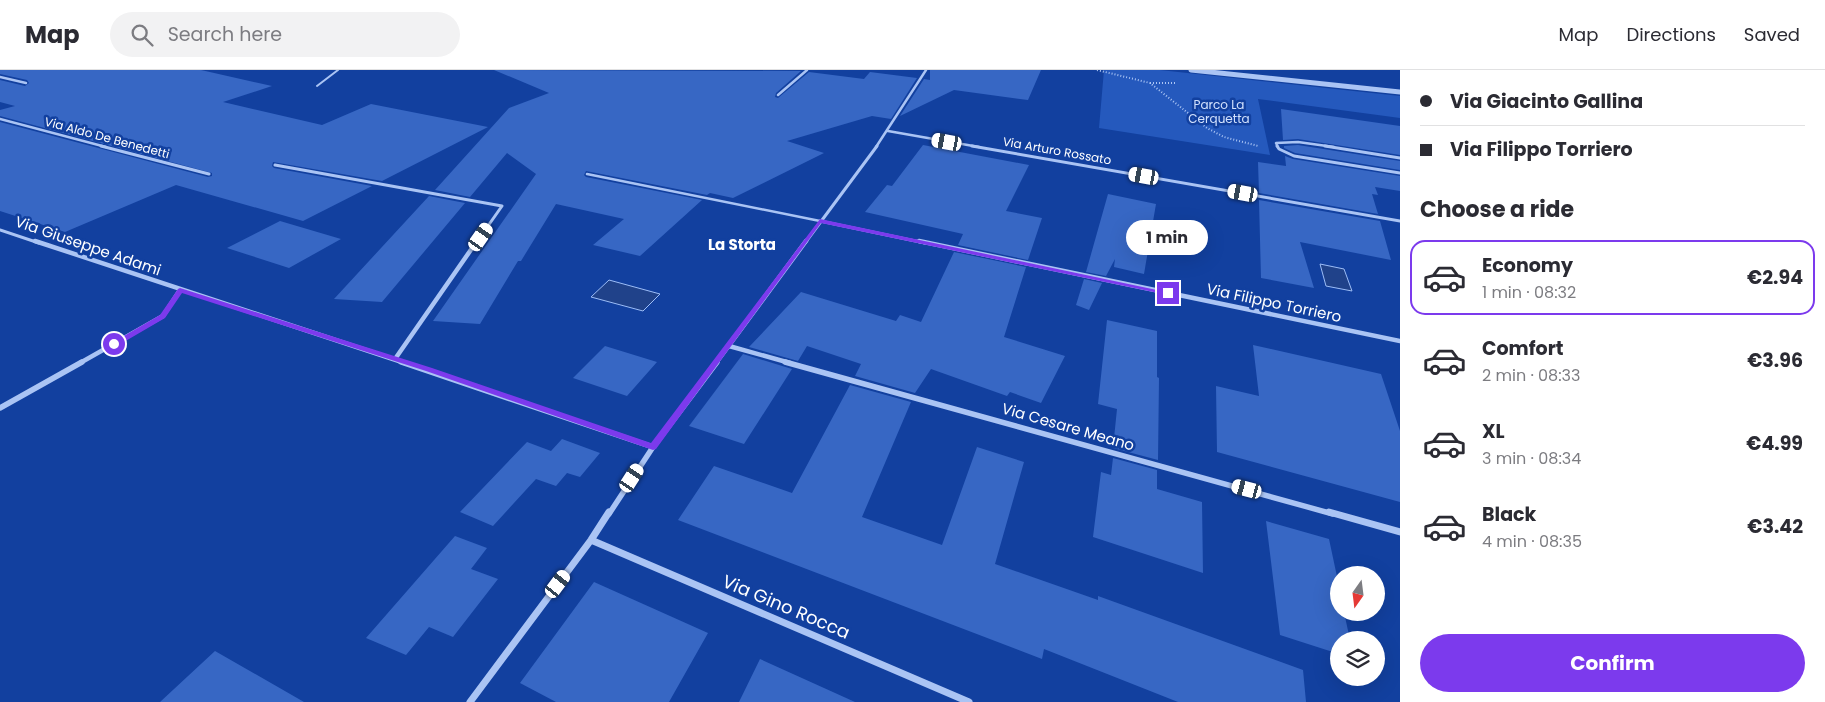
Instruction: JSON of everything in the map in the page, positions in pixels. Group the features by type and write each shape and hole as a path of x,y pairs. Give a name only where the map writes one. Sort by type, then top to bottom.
{"street":[{"path":"778,95 807,70"},
{"path":"470,702 591,540 653,447 888,131 926,70"},
{"path":"1191,70 1400,92"},
{"path":"0,77 26,83"},
{"name":"Via Aldo De Benedetti","path":"0,119 209,174"},
{"name":"Via Arturo Rossato","path":"888,131 1400,221"},
{"path":"1400,158 1290,142 1276,144 1279,149 1305,158 1400,173"},
{"path":"276,165 502,206 395,359"},
{"name":"Via Filippo Torriero","path":"820,221 1400,341"},
{"name":"Via Giuseppe Adami","path":"0,230 395,359 653,447"},
{"path":"0,408 163,316 180,290"},
{"name":"Via Cesare Meano","path":"729,346 1400,532"},
{"name":"Via Gino Rocca","path":"591,540 969,702"}],"lane":[{"path":"317,86 338,70"},
{"path":"587,174 820,221"}],"path":[{"path":"1097,70 1150,83 1198,123 1224,137 1279,149"}],"green space":[{"name":"Parco La Cerquetta","path":"1104,70 1160,70 1400,96 1400,118 1258,99 1270,155 1099,128"}],"shaded area":[{"path":"1320,264 1344,269 1352,291 1326,286"},
{"path":"609,280 660,294 643,311 591,297"}],"building":[{"path":"0,70 201,70 272,86 223,102 322,125 371,104 488,127 382,181 273,162 272,166 274,168 372,186 303,221 176,185 65,232 0,211 0,122 208,177 212,176 212,173 0,116 0,110 15,106 0,102 0,80 25,86 29,83 27,80 0,74"},
{"path":"494,70 801,71 776,93 775,97 778,98 809,72 864,79 870,72 917,78 891,119 872,116 787,141 824,153 733,198 710,193 707,195 586,171 584,175 586,177 702,200 640,256 593,245 624,219 556,204 521,261 518,261 480,324 433,321 536,174 507,153 470,197 435,190 509,108 549,93"},
{"path":"930,70 1041,70 1028,100 954,90 900,116 924,79 930,80"},
{"path":"1281,109 1400,126 1400,155 1298,139 1283,140"},
{"path":"923,145 1029,165 1006,211 1042,218 1028,260 958,245 963,234 865,212 887,185 892,186"},
{"path":"1298,145 1400,161 1400,170 1295,153 1284,148 1284,146"},
{"path":"1285,156 1293,159 1400,176 1400,191 1375,187 1378,195 1372,194 1378,214 1259,193 1258,162 1286,166"},
{"path":"1108,194 1156,204 1144,274 1114,267 1115,259 1106,276 1086,272"},
{"path":"429,196 465,203 382,302 334,299"},
{"path":"1259,200 1380,221 1391,260 1300,242 1314,288 1261,278"},
{"path":"280,221 341,239 289,268 227,248"},
{"path":"954,252 1026,267 1004,337 1065,356 1041,403 1010,392 1007,396 931,369 915,393 855,376 861,364 807,346 798,361 749,347 801,292 896,321 900,315 921,322"},
{"path":"1084,279 1102,283 1089,310 1076,305"},
{"path":"1107,320 1157,331 1157,377 1159,378 1158,460 1113,448 1117,409 1098,404"},
{"path":"1253,345 1381,374 1400,431 1400,502 1217,452 1216,386 1259,396"},
{"path":"605,346 657,362 627,396 573,378"},
{"path":"743,354 792,369 744,444 689,426"},
{"path":"850,385 911,402 862,517 942,545 977,447 1024,462 995,564 1098,600 1098,596 1303,670 1306,702 1178,702 1044,649 1042,659 678,520 714,466 792,493"},
{"path":"562,439 600,453 580,477 567,473 556,486 536,479 493,526 460,512 527,442 551,451"},
{"path":"1113,458 1157,470 1157,489 1202,502 1203,573 1093,537 1101,472 1111,475"},
{"path":"1266,521 1329,539 1335,566 1330,566 1330,621 1346,621 1348,631 1330,631 1330,651 1280,635"},
{"path":"455,536 487,548 471,569 498,579 453,637 429,627 406,655 366,638"},
{"path":"594,582 708,633 669,702 556,702 520,683"},
{"path":"215,651 304,702 160,702"},
{"path":"760,659 855,702 739,702"}],"district":[{"name":"La Storta","path":"742,245"}],"route":[{"path":"114,344 163,316 180,290 429,370 653,447 820,221 1168,293"}]}
